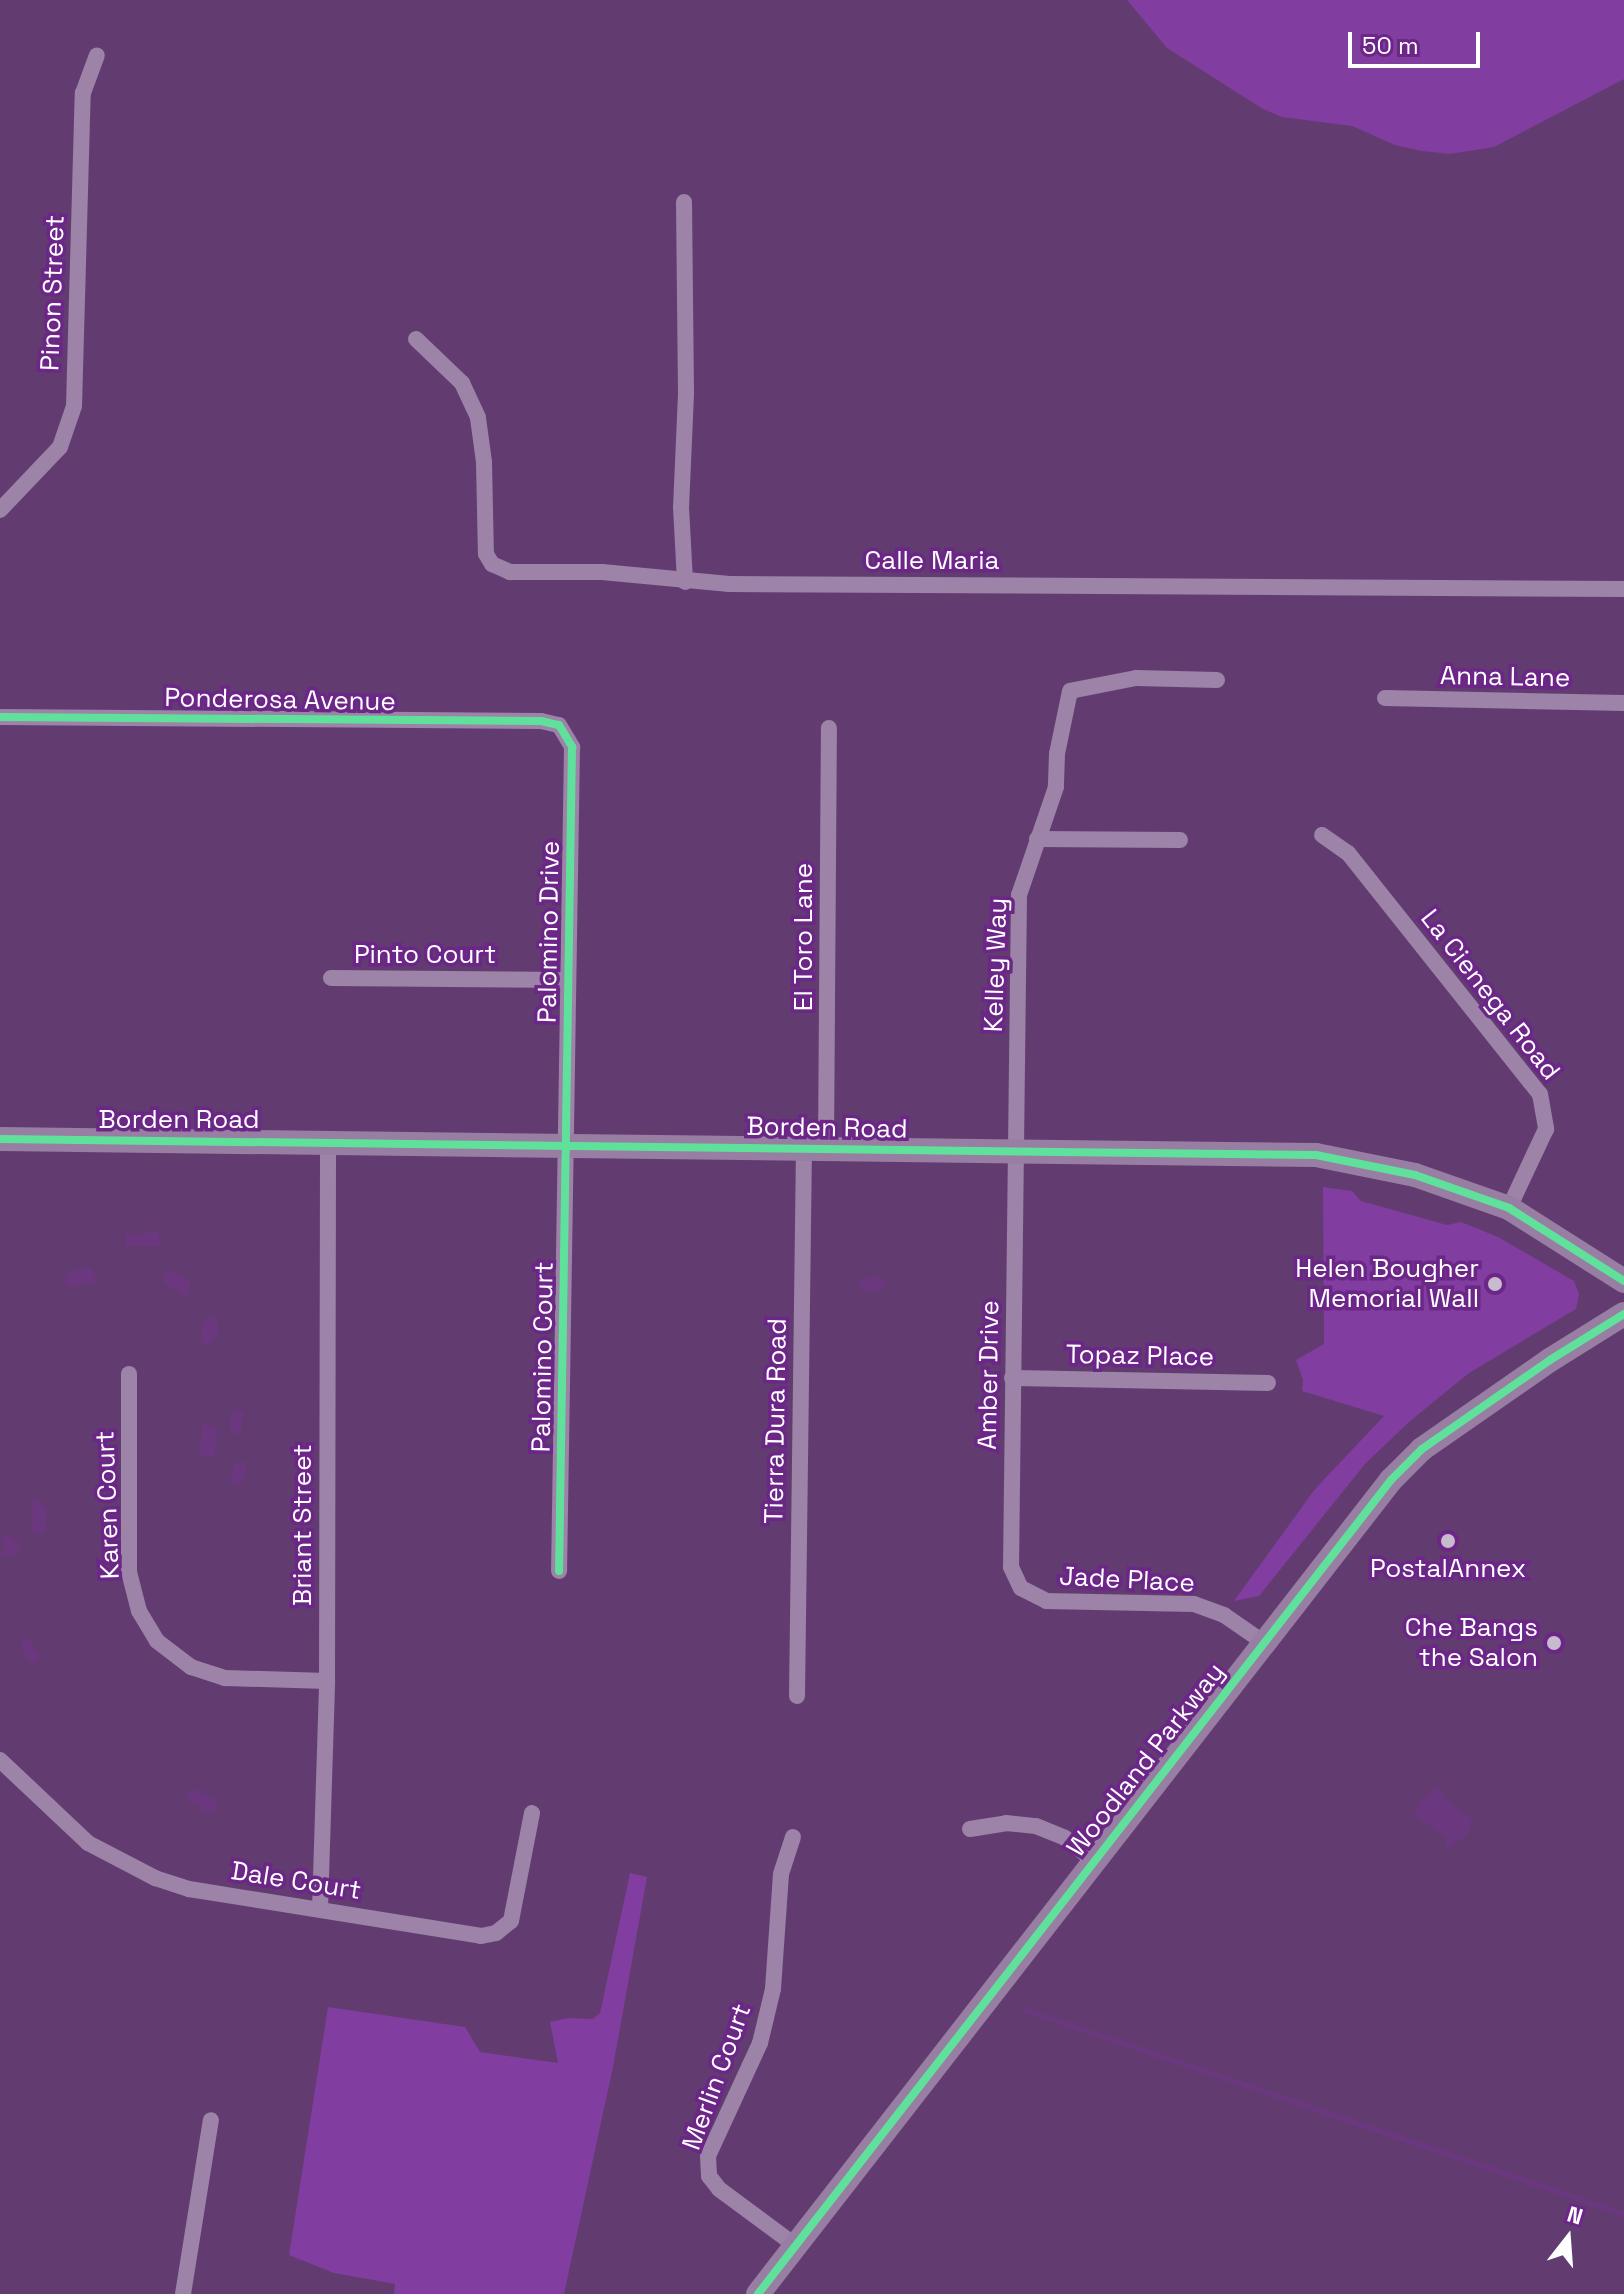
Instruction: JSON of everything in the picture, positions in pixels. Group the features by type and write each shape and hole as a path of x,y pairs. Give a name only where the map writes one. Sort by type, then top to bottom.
{"main road":[{"name":"Borden Road","path":"0,1139 815,1147 1016,1152 1157,1150 1316,1155 1415,1175 1509,1208 1624,1281"},
{"name":"Woodland Parkway","path":"758,2294 1391,1480 1422,1449 1550,1360 1624,1314"}],"street":[{"name":"Pinon Street","path":"0,510 60,447 74,406 83,93 97,55"},
{"path":"684,202 686,394 681,507 685,582"},
{"name":"Calle Maria","path":"416,339 462,383 478,418 484,462 486,554 492,564 510,572 602,572 685,582 1624,589"},
{"name":"Kelley Way","path":"1016,1152 1019,895 1056,787 1057,754 1070,691 1136,678 1217,680"},
{"name":"Anna Lane","path":"1385,698 1624,703"},
{"name":"Ponderosa Avenue","path":"0,717 541,721 559,725"},
{"name":"Palomino Drive","path":"559,725 572,747 567,1144"},
{"name":"El Toro Lane","path":"815,1147 829,728"},
{"name":"La Cienega Road","path":"1322,835 1348,853 1540,1094 1546,1129 1509,1208"},
{"path":"1037,839 1180,840"},
{"name":"Pinto Court","path":"331,978 567,980"},
{"name":"Briant Street","path":"320,1909 327,1681 328,1141"},
{"name":"Palomino Court","path":"559,1571 567,1144"},
{"name":"Tierra Dura Road","path":"797,1696 815,1147"},
{"name":"Amber Drive","path":"1016,1152 1011,1567 1027,1593"},
{"name":"Karen Court","path":"129,1374 129,1572 139,1611 157,1641 191,1667 225,1678 327,1681"},
{"name":"Topaz Place","path":"1012,1378 1268,1383"},
{"name":"Jade Place","path":"1027,1593 1046,1601 1194,1604 1224,1615 1263,1642"},
{"name":"Dale Court","path":"0,1760 88,1843 155,1878 189,1889 481,1936 496,1933 511,1921 532,1813"},
{"path":"970,1829 1006,1823 1036,1826 1065,1838 1093,1860"},
{"name":"Merlin Court","path":"793,1837 781,1874 773,1989 760,2043 708,2156 709,2176 719,2189 796,2246"},
{"path":"183,2294 211,2120"}],"shaded area":[{"path":"1127,0 1624,0 1624,79 1494,147 1450,154 1422,151 1395,145 1352,126 1282,117 1263,109 1167,48"},
{"path":"1323,1187 1352,1191 1361,1201 1447,1225 1461,1222 1498,1237 1574,1281 1579,1294 1576,1309 1469,1373 1410,1421 1365,1464 1259,1596 1234,1601 1315,1489 1384,1416 1302,1391 1303,1380 1296,1360 1324,1344"},
{"path":"147,1231 158,1231 160,1246 125,1246 126,1234 146,1235"},
{"path":"90,1267 98,1281 69,1288 64,1280 67,1273"},
{"path":"168,1271 183,1275 190,1283 189,1295 183,1296 164,1282 163,1274"},
{"path":"879,1277 886,1282 881,1289 868,1293 860,1287 861,1279"},
{"path":"210,1315 217,1319 218,1337 206,1346 200,1339 205,1319"},
{"path":"233,1409 245,1413 241,1420 242,1430 236,1436 229,1428"},
{"path":"203,1425 218,1427 214,1457 199,1455"},
{"path":"245,1462 245,1472 242,1481 234,1487 230,1482 234,1464"},
{"path":"36,1500 47,1508 45,1533 32,1533 32,1502"},
{"path":"7,1533 20,1545 13,1558 1,1554 5,1548 2,1538"},
{"path":"28,1638 40,1655 37,1662 32,1663 21,1649 23,1639"},
{"path":"1439,1787 1444,1791 1441,1796 1472,1820 1468,1834 1449,1848 1444,1845 1447,1839 1415,1815 1423,1798"},
{"path":"192,1788 218,1801 213,1812 200,1811 200,1805 187,1799"},
{"path":"630,1873 647,1877 613,2067 564,2294 394,2294 395,2284 334,2273 289,2255 328,2007 465,2027 480,2052 558,2063 550,2022 568,2018 593,2019 600,2013"}],"waterway":[{"path":"1026,2010 1624,2214"}],"cycle path":[{"path":"0,717 541,721 559,725 572,747 559,1571"},
{"path":"0,1139 1316,1155 1415,1175 1509,1208 1624,1281"},
{"path":"758,2294 1391,1480 1422,1449 1550,1360 1624,1314"}],"place":[{"name":"Helen Bougher Memorial Wall","path":"1495,1284"},
{"name":"PostalAnnex","path":"1448,1541"},
{"name":"Che Bangs the Salon","path":"1554,1643"}]}
